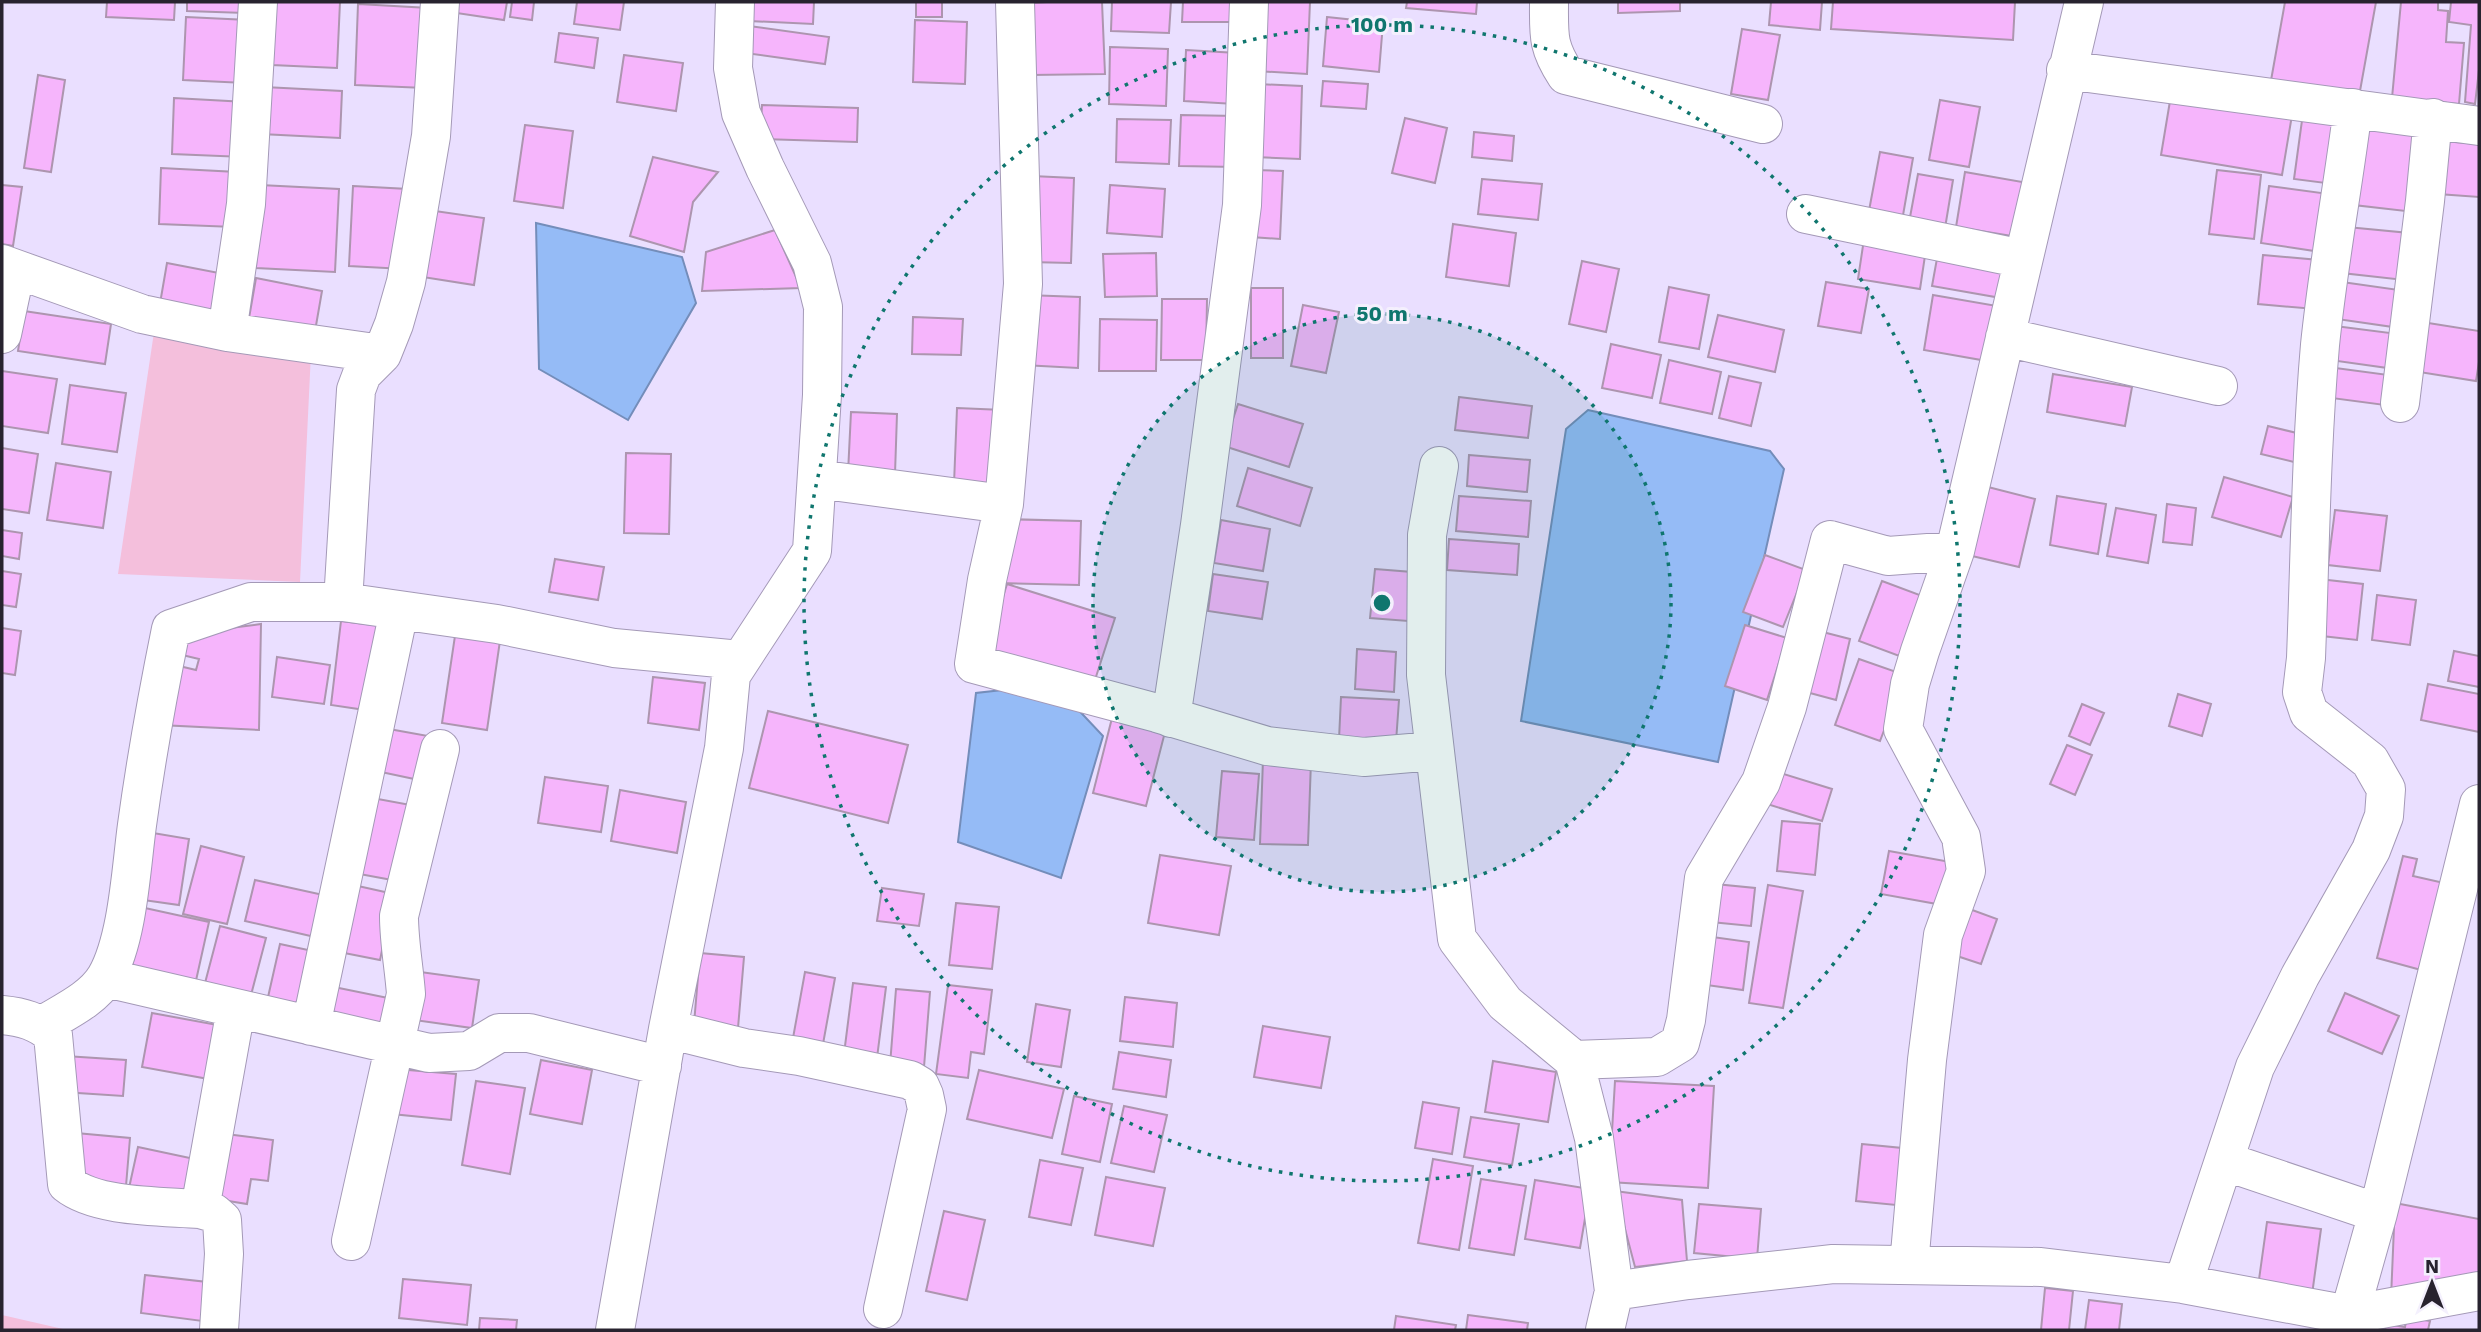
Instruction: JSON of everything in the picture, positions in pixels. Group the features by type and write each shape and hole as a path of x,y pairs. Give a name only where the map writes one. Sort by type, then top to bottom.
{"street":[{"path":"227,332 246,204 258,2"},
{"path":"343,602 356,390 362,374 383,354 406,282 431,136 440,2"},
{"path":"615,1330 668,1029 724,748 731,675 812,551 822,395 823,307 812,263 741,113 733,68 735,2"},
{"path":"1015,2 1023,284 1003,504 987,580 974,664 1267,746 1364,757 1434,751"},
{"path":"1171,718 1200,525 1242,205 1249,2"},
{"path":"1549,2 1549,33 1553,56 1566,75 1763,124"},
{"path":"1909,1265 1927,1060 1943,935 1966,871 1961,837 1903,729 1910,684 1955,551 2084,2"},
{"path":"2066,70 2479,125"},
{"path":"2183,1284 2255,1067 2300,976 2371,850 2384,816 2386,789 2370,761 2309,713 2302,692 2306,658 2315,407 2320,343 2353,108"},
{"path":"2400,403 2433,118"},
{"path":"1807,214 2023,258"},
{"path":"2,334 9,267 142,314 227,332 383,354"},
{"path":"2005,337 2218,386"},
{"path":"1439,466 1427,534 1426,675 1457,939 1504,1003 1574,1060 1594,1138 1615,1291 1605,1330"},
{"path":"817,480 1003,504"},
{"path":"1574,1060 1657,1057 1680,1043 1686,1020 1704,878 1761,782 1787,707 1830,540 1888,556 1955,551"},
{"path":"43,1025 91,994 106,978 114,959 126,910 137,824 171,629 251,602 343,602 497,624 614,648 740,660"},
{"path":"311,1026 398,611"},
{"path":"351,1241 406,994 404,963 399,943 399,916 440,749"},
{"path":"2347,1323 2378,1213 2479,804"},
{"path":"106,978 429,1053 469,1051 499,1033 510,1031 529,1033 662,1066"},
{"path":"200,1209 236,1009"},
{"path":"2,1015 43,1025 53,1035 68,1184 78,1192 95,1199 200,1209 214,1213 222,1220 224,1280 219,1330"},
{"path":"668,1029 744,1048 871,1070 910,1080 920,1086 925,1095 927,1109 883,1309"},
{"path":"2224,1161 2378,1213"},
{"path":"1615,1291 1833,1264 2041,1267 2183,1284 2347,1323 2479,1292"}],"shaded area":[{"path":"157,312 311,353 300,582 118,574"},
{"path":"2,1315 63,1329 63,1330 2,1330"}],"water":[{"path":"536,223 682,257 696,303 628,420 539,369"},
{"path":"1588,410 1770,451 1784,469 1718,762 1521,721 1566,429"},
{"path":"1054,684 1103,736 1061,878 958,842 976,693"}],"building":[{"path":"107,2 175,2 174,20 106,17"},
{"path":"187,2 245,2 245,13 187,11"},
{"path":"275,2 340,2 337,68 272,65"},
{"path":"444,2 507,2 504,20 443,11"},
{"path":"512,2 534,2 532,20 510,17"},
{"path":"577,2 624,2 620,30 574,24"},
{"path":"750,2 814,2 813,24 749,21"},
{"path":"916,2 942,2 942,17 916,17"},
{"path":"1102,2 1105,74 1031,75 1027,3"},
{"path":"1112,2 1171,2 1169,33 1111,31"},
{"path":"1183,2 1240,2 1239,22 1182,22"},
{"path":"1259,2 1310,2 1307,74 1256,71"},
{"path":"1407,2 1477,2 1476,14 1406,8"},
{"path":"1618,2 1680,2 1680,11 1618,13"},
{"path":"1771,2 1822,2 1820,30 1769,25"},
{"path":"1833,2 2015,2 2013,40 1831,29"},
{"path":"2285,2 2376,2 2358,102 2270,86"},
{"path":"2401,2 2438,2 2438,10 2448,11 2446,42 2464,43 2459,104 2392,98"},
{"path":"2451,2 2479,2 2479,70 2475,104 2465,102 2471,25 2449,22"},
{"path":"358,4 429,8 425,88 355,85"},
{"path":"186,17 248,20 245,83 183,80"},
{"path":"1327,17 1383,23 1379,72 1323,66"},
{"path":"915,20 967,22 965,84 913,82"},
{"path":"749,26 829,37 825,64 745,53"},
{"path":"1742,29 1780,35 1768,100 1731,94"},
{"path":"559,33 598,38 594,68 555,62"},
{"path":"1110,47 1168,49 1166,106 1109,104"},
{"path":"1186,50 1237,53 1235,104 1184,101"},
{"path":"624,55 683,63 676,111 617,102"},
{"path":"38,75 65,80 51,172 24,168"},
{"path":"1323,81 1368,84 1366,109 1321,106"},
{"path":"1258,84 1302,86 1300,159 1255,157"},
{"path":"264,87 342,91 340,138 261,134"},
{"path":"2171,95 2292,115 2282,175 2161,155"},
{"path":"174,98 246,102 244,157 172,154"},
{"path":"1940,100 1980,107 1969,167 1929,160"},
{"path":"762,105 858,108 857,142 760,139"},
{"path":"2303,113 2342,118 2333,184 2294,179"},
{"path":"1181,115 1237,116 1237,167 1179,166"},
{"path":"1405,118 1447,128 1435,183 1392,173"},
{"path":"2365,118 2424,125 2414,212 2354,205"},
{"path":"1117,119 1171,120 1169,164 1116,162"},
{"path":"525,125 573,131 563,208 514,201"},
{"path":"1474,132 1514,136 1512,161 1472,157"},
{"path":"2442,141 2479,144 2479,197 2438,194"},
{"path":"1880,152 1913,158 1902,221 1868,216"},
{"path":"653,157 718,172 693,202 684,252 630,236"},
{"path":"161,168 237,172 234,227 159,224"},
{"path":"1254,170 1283,171 1280,239 1251,237"},
{"path":"2217,170 2261,175 2254,239 2209,234"},
{"path":"1965,172 2028,183 2018,237 1956,227"},
{"path":"1918,174 1953,180 1944,234 1908,228"},
{"path":"1032,176 1074,178 1071,263 1029,262"},
{"path":"1482,179 1542,184 1538,220 1478,214"},
{"path":"2,185 22,187 13,246 2,244"},
{"path":"260,185 339,189 335,272 256,268"},
{"path":"1110,185 1165,189 1162,237 1107,233"},
{"path":"353,186 408,189 404,269 349,266"},
{"path":"2269,186 2329,194 2321,252 2261,243"},
{"path":"421,209 484,218 474,285 410,275"},
{"path":"1453,224 1516,233 1509,286 1446,277"},
{"path":"2347,227 2409,233 2404,280 2342,273"},
{"path":"775,230 801,288 702,291 706,252"},
{"path":"1864,239 1926,249 1920,289 1858,279"},
{"path":"1156,253 1157,296 1105,297 1103,254"},
{"path":"1938,253 2007,266 2001,298 1932,286"},
{"path":"2263,255 2319,260 2315,309 2258,304"},
{"path":"1582,261 1619,269 1606,332 1569,324"},
{"path":"167,263 219,273 209,325 158,315"},
{"path":"256,278 322,291 314,337 248,324"},
{"path":"2335,281 2406,291 2400,328 2330,318"},
{"path":"1826,282 1869,289 1861,333 1818,326"},
{"path":"1669,287 1709,295 1699,349 1659,342"},
{"path":"1251,288 1283,288 1283,358 1251,358"},
{"path":"1026,295 1080,297 1078,368 1023,365"},
{"path":"1933,295 1997,306 1987,361 1924,350"},
{"path":"1162,299 1207,299 1206,360 1161,360"},
{"path":"1303,305 1339,312 1326,373 1291,366"},
{"path":"24,311 111,324 105,364 18,351"},
{"path":"1718,315 1784,330 1775,372 1708,357"},
{"path":"913,317 963,319 961,355 912,354"},
{"path":"1100,319 1157,320 1156,371 1099,371"},
{"path":"2422,322 2479,331 2476,381 2413,371"},
{"path":"2335,326 2406,335 2402,370 2330,360"},
{"path":"1611,344 1661,355 1652,398 1602,388"},
{"path":"1669,360 1721,372 1712,414 1660,403"},
{"path":"2328,367 2396,376 2392,406 2324,397"},
{"path":"2,371 57,379 48,433 2,426"},
{"path":"2053,374 2132,387 2125,426 2047,412"},
{"path":"1729,376 1761,383 1751,426 1719,418"},
{"path":"70,385 126,393 117,452 62,444"},
{"path":"1459,397 1532,406 1528,438 1455,430"},
{"path":"1238,404 1303,424 1289,467 1224,446"},
{"path":"957,408 1003,410 1000,486 954,484"},
{"path":"851,412 897,414 895,474 848,473"},
{"path":"2268,426 2305,435 2298,463 2261,454"},
{"path":"2,448 38,454 29,513 2,509"},
{"path":"626,453 671,454 669,534 624,533"},
{"path":"1469,455 1530,460 1527,492 1467,486"},
{"path":"56,463 111,472 103,528 47,520"},
{"path":"1248,468 1312,488 1300,526 1237,506"},
{"path":"2224,477 2293,497 2281,537 2212,517"},
{"path":"1988,487 2035,499 2019,567 1972,556"},
{"path":"1459,496 1531,501 1528,537 1456,531"},
{"path":"2057,496 2106,504 2098,554 2050,545"},
{"path":"2167,504 2196,508 2192,545 2163,542"},
{"path":"2116,508 2156,515 2148,563 2107,556"},
{"path":"2335,510 2387,516 2380,571 2328,565"},
{"path":"1001,519 1081,521 1079,585 998,583"},
{"path":"1221,520 1270,529 1263,571 1214,563"},
{"path":"2,530 22,533 19,559 2,556"},
{"path":"1449,539 1519,544 1517,575 1447,570"},
{"path":"1765,555 1806,570 1783,627 1743,612"},
{"path":"555,559 604,567 598,600 549,592"},
{"path":"1375,569 1412,572 1408,621 1370,618"},
{"path":"2,571 21,574 16,607 2,605"},
{"path":"1213,574 1268,582 1262,619 1208,611"},
{"path":"2319,579 2363,584 2357,640 2313,635"},
{"path":"1882,581 1925,597 1902,657 1859,641"},
{"path":"1007,584 1115,618 1093,686 986,652"},
{"path":"2377,595 2416,600 2410,645 2372,640"},
{"path":"341,621 382,626 372,711 331,705"},
{"path":"261,624 259,730 160,725 175,665 196,670 199,659 178,654 183,634"},
{"path":"1745,625 1787,638 1767,700 1725,686"},
{"path":"2,628 21,631 15,675 2,673"},
{"path":"456,629 501,634 487,730 442,723"},
{"path":"1811,629 1850,639 1836,700 1795,689"},
{"path":"1357,649 1396,652 1394,692 1355,689"},
{"path":"2454,651 2479,656 2479,687 2448,681"},
{"path":"277,657 330,665 324,704 272,697"},
{"path":"1859,659 1905,675 1880,741 1835,725"},
{"path":"653,677 705,683 699,730 648,723"},
{"path":"2428,684 2479,694 2479,732 2421,720"},
{"path":"2178,694 2211,704 2202,736 2169,726"},
{"path":"1341,697 1399,700 1396,742 1339,739"},
{"path":"2082,704 2104,713 2090,745 2069,736"},
{"path":"768,711 908,745 888,823 749,788"},
{"path":"1112,718 1165,732 1146,806 1093,793"},
{"path":"389,729 428,736 419,780 381,772"},
{"path":"2067,745 2092,755 2075,795 2050,784"},
{"path":"1263,759 1311,761 1308,845 1260,844"},
{"path":"1222,771 1259,774 1254,840 1216,837"},
{"path":"1774,771 1832,789 1822,821 1764,803"},
{"path":"545,777 608,786 601,832 538,823"},
{"path":"620,790 686,802 677,853 611,841"},
{"path":"367,797 416,806 403,882 354,873"},
{"path":"1782,821 1820,824 1815,875 1777,871"},
{"path":"147,832 189,839 179,905 136,899"},
{"path":"201,846 244,857 227,924 183,914"},
{"path":"1889,851 1956,863 1948,906 1881,894"},
{"path":"1160,855 1231,866 1219,935 1148,923"},
{"path":"2403,856 2417,859 2413,876 2444,883 2421,970 2377,958"},
{"path":"255,880 337,898 328,940 245,921"},
{"path":"1705,883 1755,888 1751,926 1701,921"},
{"path":"349,884 394,894 380,960 334,951"},
{"path":"1768,885 1803,891 1783,1008 1749,1003"},
{"path":"882,888 924,894 919,926 877,921"},
{"path":"956,903 999,907 992,969 949,965"},
{"path":"1964,907 1997,919 1981,964 1948,953"},
{"path":"145,908 209,922 195,985 131,971"},
{"path":"220,926 266,938 251,995 205,983"},
{"path":"1698,935 1749,942 1743,990 1692,983"},
{"path":"280,944 322,953 309,1015 266,1006"},
{"path":"700,953 744,957 738,1028 694,1024"},
{"path":"413,971 479,980 472,1028 407,1019"},
{"path":"805,972 835,978 823,1044 793,1038"},
{"path":"853,983 886,987 877,1058 844,1054"},
{"path":"948,985 992,990 984,1054 971,1052 968,1078 936,1074"},
{"path":"334,987 393,999 385,1034 327,1021"},
{"path":"896,989 930,992 924,1067 890,1065"},
{"path":"2345,993 2399,1016 2382,1054 2328,1031"},
{"path":"1125,997 1177,1003 1173,1047 1120,1041"},
{"path":"1036,1004 1070,1010 1061,1067 1027,1062"},
{"path":"152,1013 223,1026 214,1080 142,1067"},
{"path":"1263,1026 1330,1037 1321,1088 1254,1077"},
{"path":"1119,1052 1171,1060 1166,1097 1113,1089"},
{"path":"65,1056 126,1060 123,1096 63,1092"},
{"path":"541,1060 592,1070 582,1124 530,1114"},
{"path":"1493,1061 1556,1072 1548,1122 1485,1112"},
{"path":"396,1069 456,1074 451,1120 392,1114"},
{"path":"979,1070 1064,1089 1052,1138 967,1119"},
{"path":"476,1081 525,1088 510,1174 462,1165"},
{"path":"1615,1081 1714,1086 1708,1188 1609,1182"},
{"path":"1074,1096 1112,1104 1100,1162 1062,1154"},
{"path":"1423,1102 1459,1108 1452,1154 1415,1148"},
{"path":"1124,1106 1167,1115 1154,1172 1111,1163"},
{"path":"1471,1117 1519,1124 1512,1165 1464,1157"},
{"path":"76,1133 130,1138 126,1186 71,1181"},
{"path":"218,1133 273,1140 268,1181 251,1179 247,1204 210,1198"},
{"path":"1862,1144 1902,1148 1896,1205 1856,1201"},
{"path":"138,1147 204,1161 196,1200 129,1188"},
{"path":"1433,1159 1473,1166 1459,1250 1418,1243"},
{"path":"1040,1160 1083,1168 1071,1225 1029,1217"},
{"path":"1106,1177 1165,1188 1153,1246 1095,1235"},
{"path":"1481,1179 1526,1186 1514,1255 1469,1248"},
{"path":"1535,1180 1590,1189 1580,1248 1525,1239"},
{"path":"1615,1191 1682,1200 1687,1261 1635,1267"},
{"path":"2395,1203 2479,1219 2479,1281 2391,1298"},
{"path":"1699,1204 1761,1209 1757,1259 1694,1253"},
{"path":"944,1211 985,1220 967,1300 926,1291"},
{"path":"2267,1222 2321,1229 2311,1302 2257,1294"},
{"path":"145,1275 207,1282 202,1321 141,1313"},
{"path":"403,1279 471,1285 467,1325 399,1318"},
{"path":"2045,1288 2073,1291 2069,1330 2041,1330"},
{"path":"2089,1300 2122,1304 2119,1330 2085,1330"},
{"path":"1468,1315 1528,1323 1527,1330 1466,1330"},
{"path":"1396,1316 1456,1325 1455,1330 1394,1330"},
{"path":"2407,1317 2430,1321 2428,1330 2385,1330 2386,1324 2405,1327"},
{"path":"480,1318 517,1320 516,1330 479,1330"}]}
